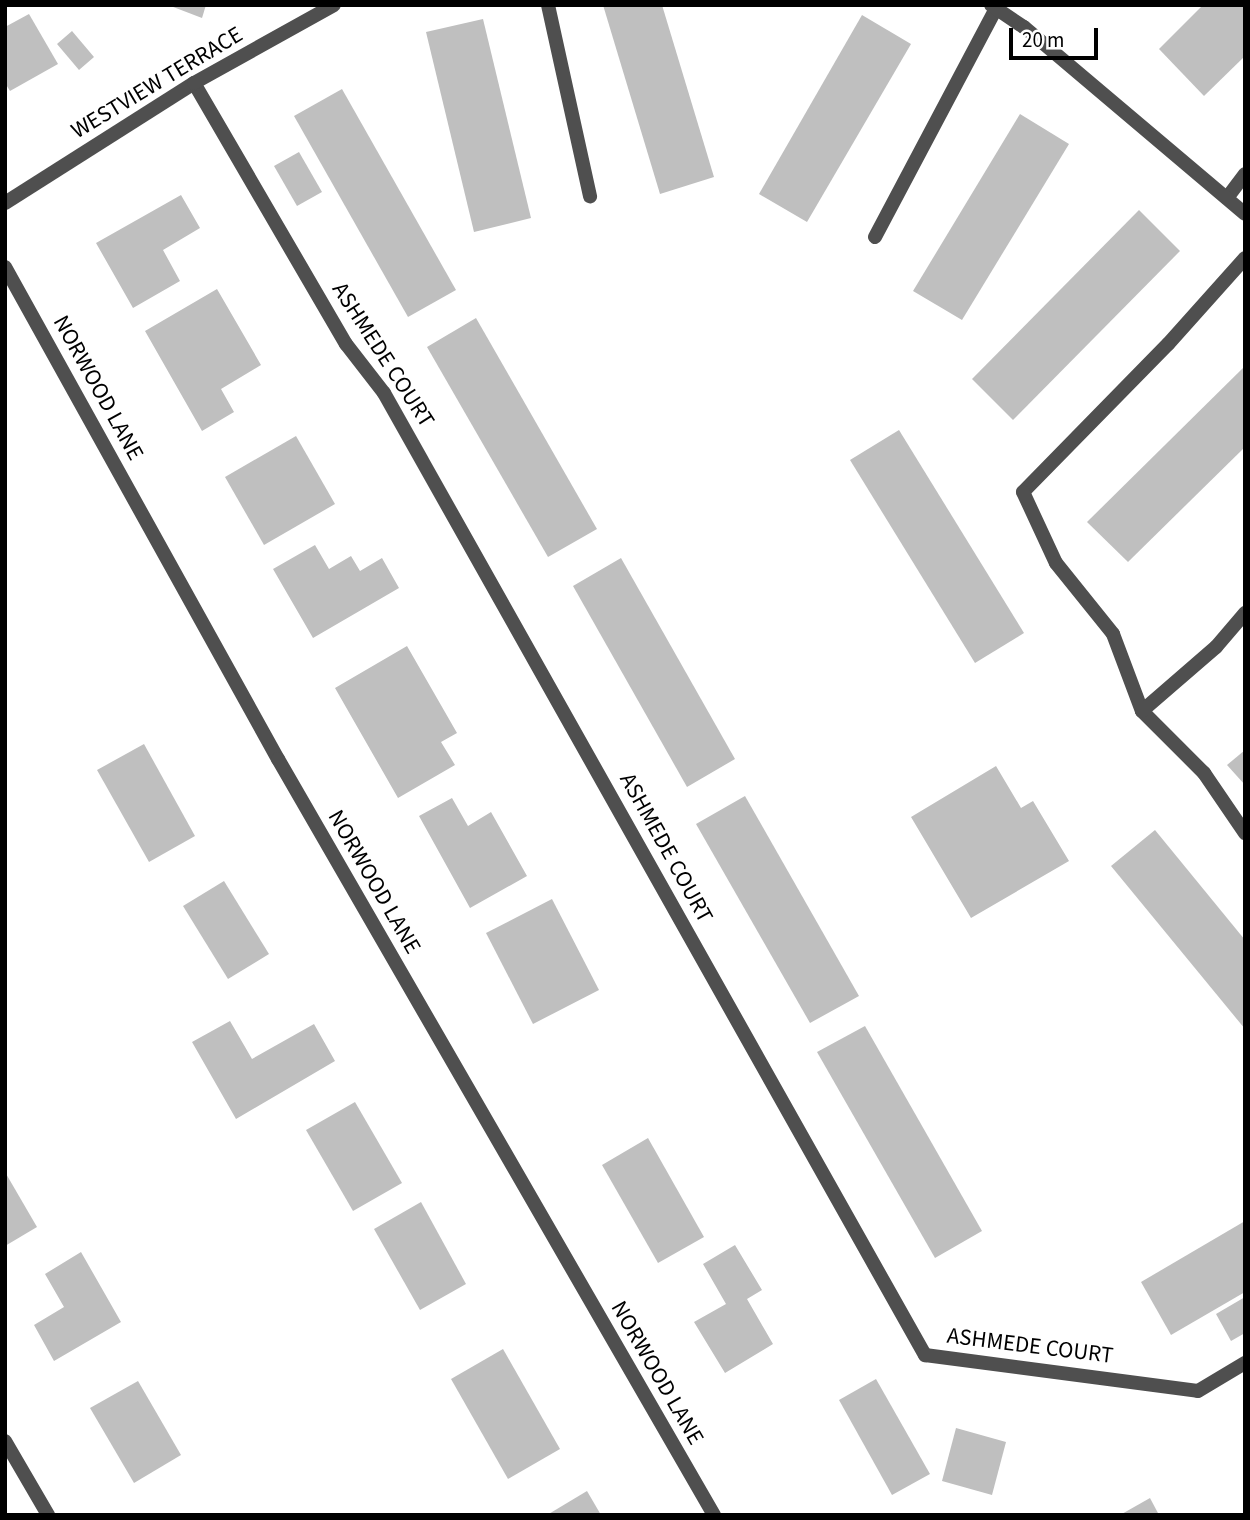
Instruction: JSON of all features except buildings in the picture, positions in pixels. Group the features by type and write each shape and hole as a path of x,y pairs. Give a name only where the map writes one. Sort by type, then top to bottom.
{"street":[{"name":"WESTVIEW TERRACE","path":"5,203 194,83 334,5"},
{"path":"548,5 590,196"},
{"path":"875,237 993,7 1024,27 1245,214"},
{"name":"ASHMEDE COURT","path":"194,83 346,344 384,393 925,1355 1198,1391 1245,1363"},
{"path":"1227,198 1245,174"},
{"path":"1245,258 1168,344 1023,492 1056,563 1113,634 1142,711 1204,773 1245,833"},
{"name":"NORWOOD LANE","path":"5,267 278,759 714,1515"},
{"path":"1142,711 1216,647 1245,614"},
{"path":"5,1441 11,1464 48,1515"}]}
